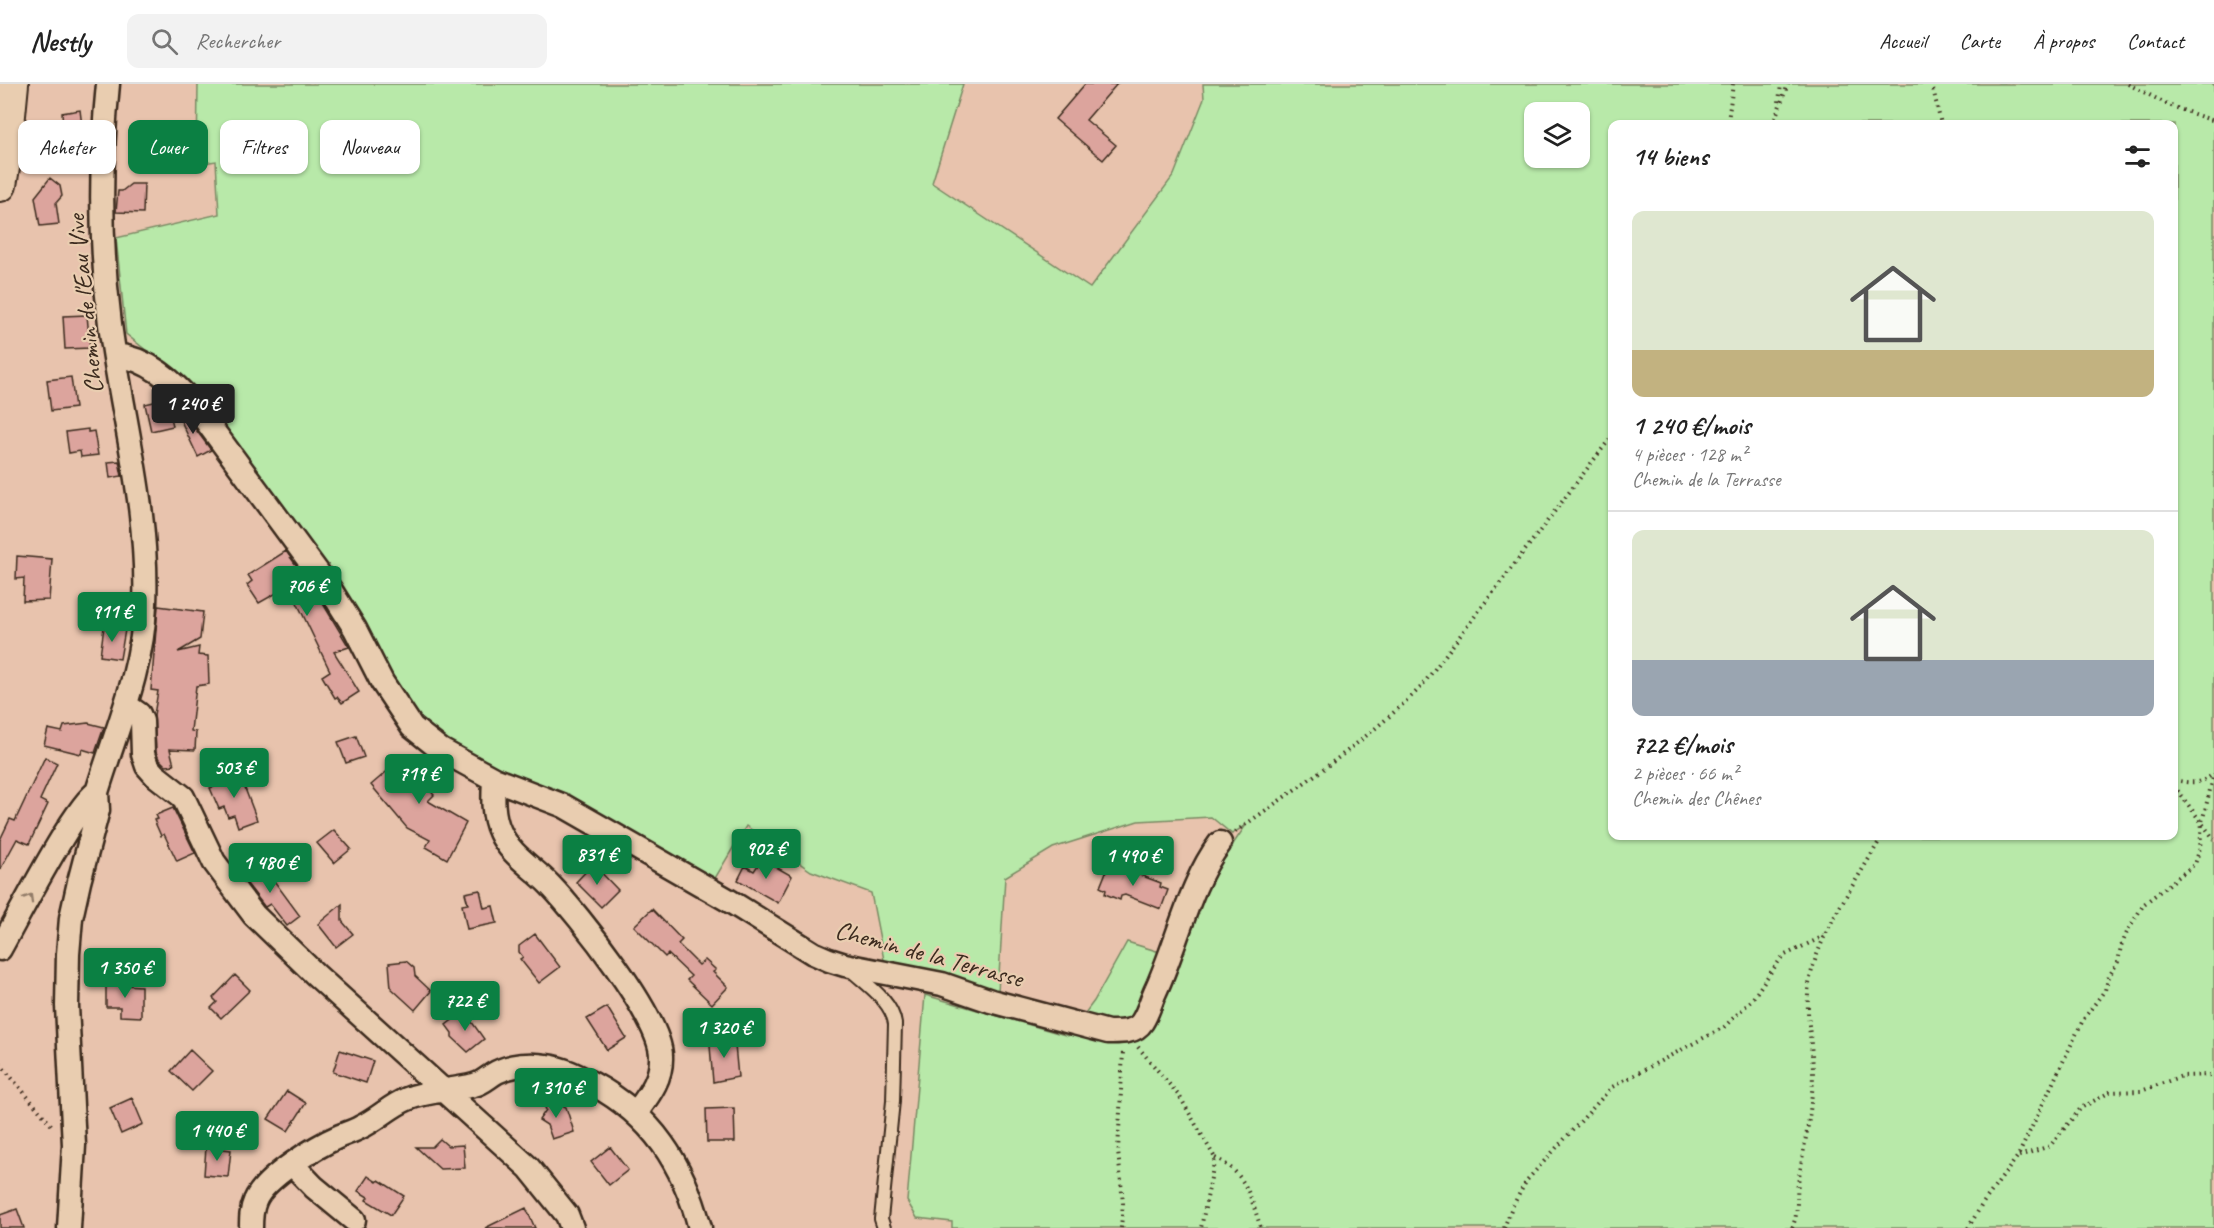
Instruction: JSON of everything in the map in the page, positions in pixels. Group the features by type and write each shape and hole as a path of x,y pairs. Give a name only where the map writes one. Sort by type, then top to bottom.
{"main road":[{"path":"0,184 12,84"}],"street":[{"name":"Chemin de l'Eau Vive","path":"0,949 71,824 87,800 97,792 126,705 142,636 146,573 142,516 107,295 103,191 108,84"},
{"name":"Chemin de la Terrasse","path":"115,355 138,360 164,375 181,389 330,589 355,629 382,682 412,727 441,750 494,779 564,806 728,900 813,953 845,965 942,984 1108,1032 1123,1032"},
{"path":"126,705 139,714 142,721 145,760 150,771 183,797 207,850 221,873 254,915 529,1168 567,1215 572,1228"},
{"path":"494,779 494,809 501,834 509,846 550,884 590,932 616,968 656,1034 661,1051 661,1070 656,1084 636,1113"},
{"path":"69,1228 74,1144 67,1006 68,954 71,918 98,810 97,792"},
{"path":"1123,1032 1134,1029 1142,1022 1164,972 1203,869 1220,843"},
{"path":"252,1228 251,1218 255,1200 273,1180 292,1164 330,1141 361,1128 396,1104 428,1092 475,1085 510,1068 547,1066 582,1079 621,1100 636,1113 663,1144 678,1170 691,1196 700,1228"},
{"path":"292,1164 314,1187 354,1220"}],"lane":[{"path":"845,965 881,999 894,1015 893,1101 880,1219 884,1228"}],"path":[{"path":"1727,120 1733,84"},
{"path":"1778,112 1781,84"},
{"path":"1775,120 1788,84"},
{"path":"1932,84 1940,120"},
{"path":"2128,84 2171,106 2214,121"},
{"path":"1220,843 1333,764 1386,721 1421,687 1608,441"},
{"path":"2178,781 2204,782 2214,774"},
{"path":"1968,1228 1983,1203 2018,1156 2078,1029 2105,990 2109,976 2118,962 2121,946 2129,927 2144,904 2195,864 2200,848 2202,822 2214,774"},
{"path":"2178,791 2214,839"},
{"path":"1792,1228 1797,1215 1798,1189 1812,1092 1813,1069 1807,1011 1810,979 1824,936 1880,840"},
{"path":"1504,1228 1512,1207 1527,1180 1612,1087 1724,1027 1752,1001 1767,976 1783,956 1824,936"},
{"path":"1123,1032 1143,1052 1180,1097 1215,1158 1229,1165 1244,1180 1261,1228"},
{"path":"1121,1228 1123,1203 1118,1151 1123,1032"},
{"path":"0,1064 58,1133 74,1144"},
{"path":"2018,1156 2050,1146 2081,1108 2110,1092 2141,1091 2182,1076 2214,1075"},
{"path":"1200,1228 1215,1158"}],"green space":[{"path":"198,84 963,84 932,183 1090,288 1174,175 1204,99 1203,84 2214,84 2214,1228 952,1228 952,1222 917,1218 907,1201 925,995 1068,1036 1094,1001 1127,942 1160,952 1246,825 1232,834 1211,817 1138,821 1053,848 1005,877 998,992 884,960 871,893 811,871 746,826 714,880 497,771 453,745 419,717 302,531 199,393 126,334 116,238 219,214 216,161 208,162 208,120 198,120"}],"building":[{"path":"1085,84 1117,84 1086,120 1116,145 1103,160 1055,119"},
{"path":"80,110 81,120 62,120 62,113"},
{"path":"50,178 60,186 62,196 56,203 59,224 40,226 35,197"},
{"path":"131,184 144,184 143,213 116,212 118,191 122,191"},
{"path":"87,315 90,348 65,349 63,316"},
{"path":"71,377 75,408 51,411 47,380"},
{"path":"167,399 173,426 151,431 145,404"},
{"path":"176,405 211,450 198,457 174,406"},
{"path":"88,429 88,432 94,431 98,455 81,457 80,451 69,453 66,432"},
{"path":"119,461 122,476 110,478 108,462"},
{"path":"286,551 319,597 349,647 334,652 359,692 342,703 337,697 335,698 322,676 330,671 289,586 259,603 247,585 252,581 248,575"},
{"path":"17,556 52,559 49,600 23,601 24,578 16,579"},
{"path":"158,606 203,612 200,639 178,652 199,647 198,655 208,656 209,684 196,686 191,731 196,732 195,750 170,749 174,765 166,766 156,752 154,715 158,691 151,690"},
{"path":"104,627 125,630 120,659 100,656"},
{"path":"88,723 104,727 95,753 82,749 81,754 44,745 48,729 62,732 64,726"},
{"path":"356,736 364,757 346,763 338,742"},
{"path":"45,757 57,763 40,800 48,804 29,844 17,839 0,870 0,840 10,819 15,821"},
{"path":"424,757 439,775 426,786 434,795 428,801 466,823 447,859 426,847 430,840 407,828 371,785 399,761 408,771"},
{"path":"238,770 257,820 238,827 234,815 228,817 224,807 219,809 210,788 221,784 219,778"},
{"path":"173,808 195,853 177,861 164,834 161,836 154,820 158,819 156,815"},
{"path":"334,830 351,849 334,863 317,843"},
{"path":"762,859 792,876 778,903 738,880 745,866 754,871"},
{"path":"593,864 618,890 601,907 576,882"},
{"path":"259,865 269,880 272,878 300,916 287,926 270,904 264,906 241,876"},
{"path":"1116,866 1161,883 1160,887 1168,890 1161,909 1125,895 1121,896 1120,900 1105,894 1106,890 1100,887 1108,867 1115,870"},
{"path":"480,890 484,908 493,906 497,923 467,929 462,905 468,904 465,893"},
{"path":"342,904 342,921 353,934 336,947 318,924"},
{"path":"652,909 682,940 678,944 699,965 705,960 716,970 713,972 728,987 712,1004 687,980 691,976 668,954 665,957 634,926"},
{"path":"535,934 560,967 539,983 520,959 523,957 519,952 519,946"},
{"path":"406,961 414,968 415,976 431,991 415,1010 391,988 389,963"},
{"path":"235,975 250,990 221,1018 211,1008 217,1002 213,998"},
{"path":"106,984 141,986 141,1017 120,1016 120,1007 106,1007"},
{"path":"607,1007 626,1038 607,1050 587,1019"},
{"path":"464,1011 484,1039 468,1052 452,1037 446,1025"},
{"path":"734,1035 738,1077 713,1082 710,1046 716,1038"},
{"path":"190,1050 212,1071 192,1091 171,1071"},
{"path":"340,1050 373,1061 366,1083 333,1072"},
{"path":"287,1091 306,1103 288,1131 268,1119"},
{"path":"540,1095 566,1107 574,1132 552,1139 547,1125 539,1120 546,1110"},
{"path":"132,1098 143,1124 121,1134 110,1108"},
{"path":"734,1108 735,1142 707,1142 706,1109"},
{"path":"440,1139 448,1146 463,1145 465,1168 440,1169 416,1147 432,1147"},
{"path":"206,1147 231,1150 228,1177 204,1175"},
{"path":"610,1147 628,1170 609,1185 591,1162"},
{"path":"368,1176 377,1182 379,1180 404,1196 391,1215 366,1200 368,1197 358,1191"},
{"path":"526,1208 535,1228 485,1228"},
{"path":"17,1209 24,1228 0,1228 0,1215"}]}
